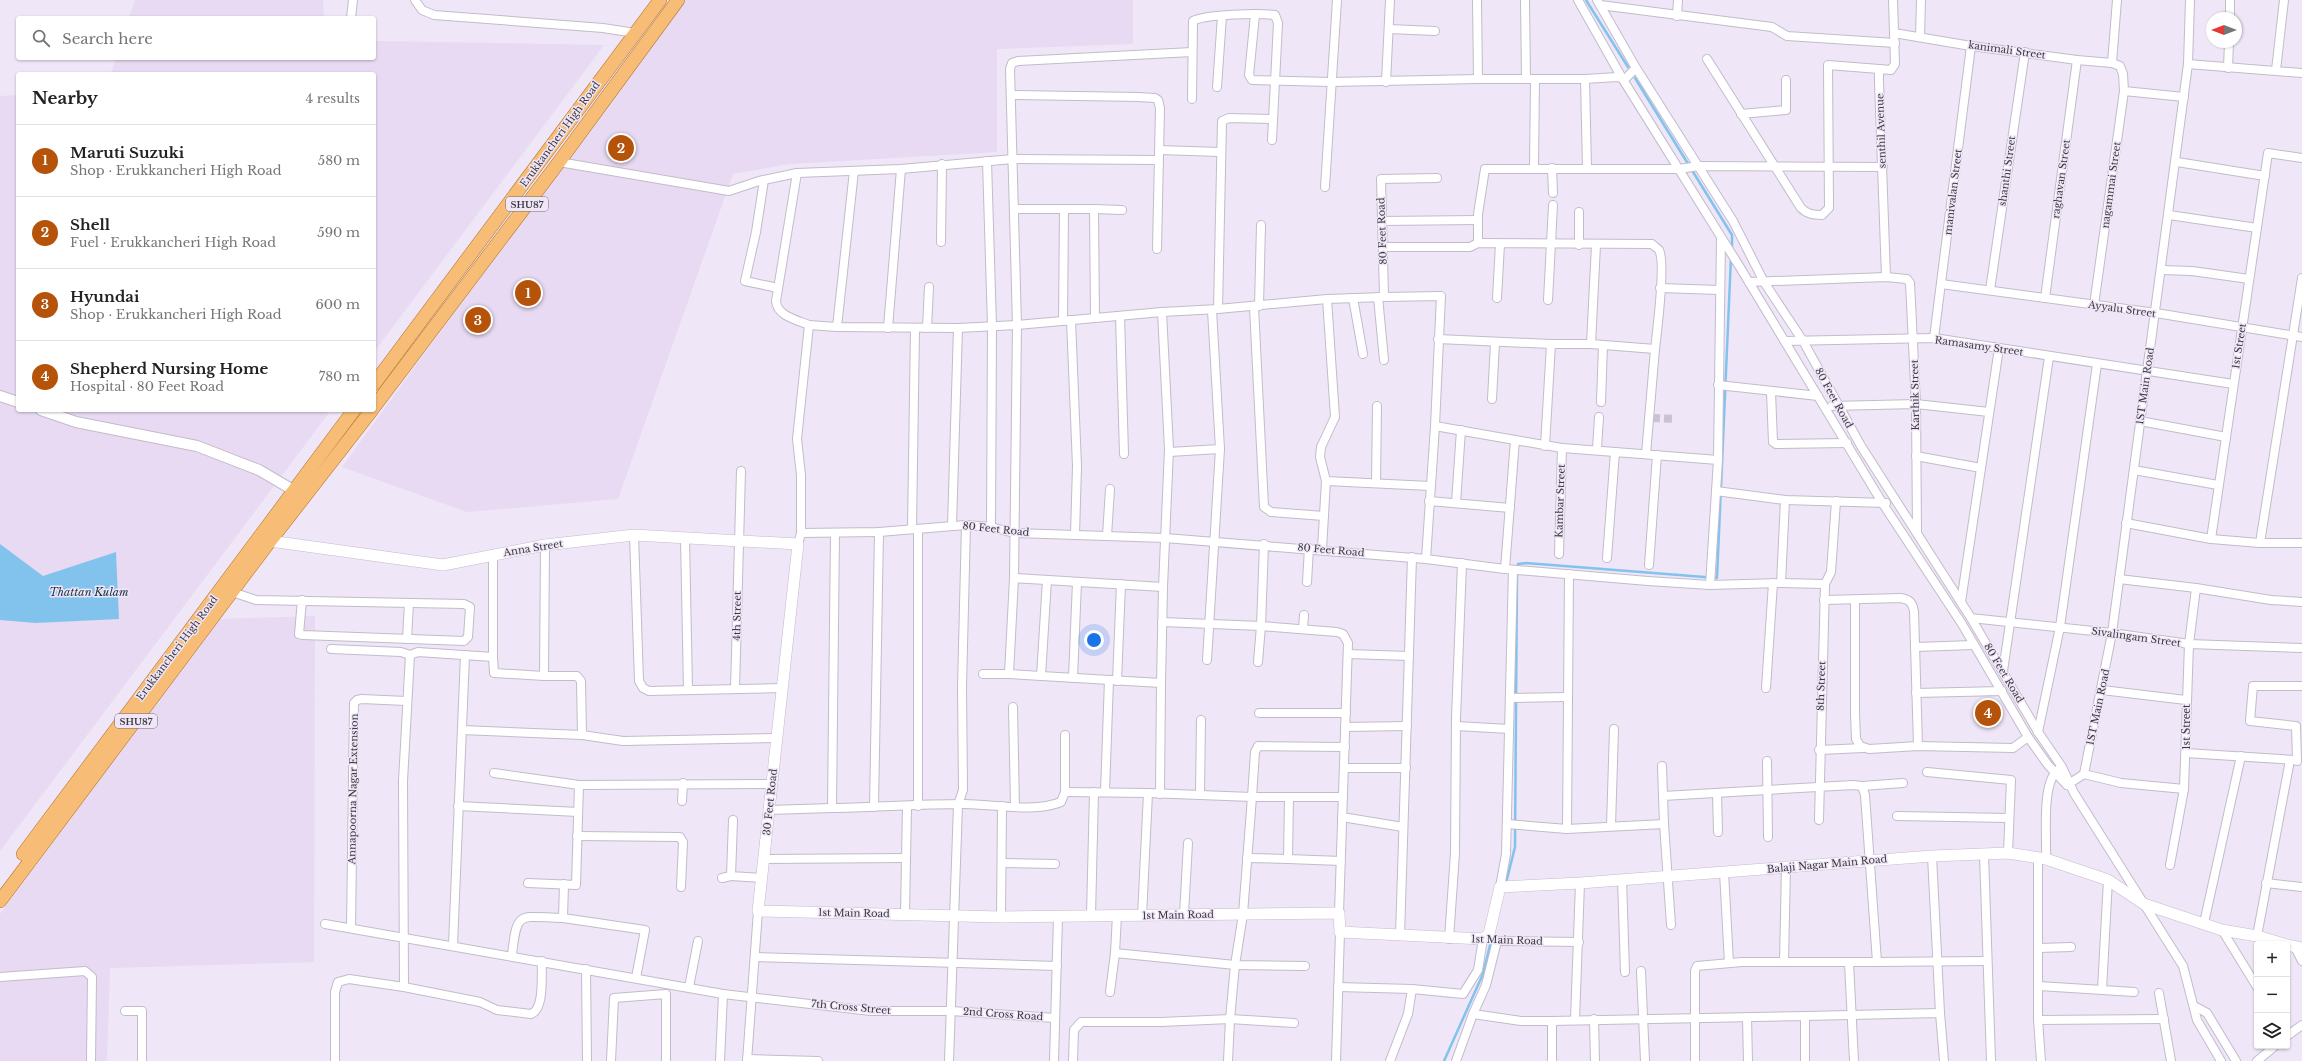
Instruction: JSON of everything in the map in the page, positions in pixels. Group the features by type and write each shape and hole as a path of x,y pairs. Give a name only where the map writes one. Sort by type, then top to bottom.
{"main road":[{"name":"Erukkancheri High Road","path":"376,381 660,0"},
{"name":"SHU87","path":"376,404 559,162 678,0"},
{"name":"Erukkancheri High Road","path":"0,886 352,412"},
{"name":"SHU87","path":"0,901 270,541 370,412"},
{"name":"Anna Street","path":"270,541 443,565 544,545 634,535 738,543 798,544"},
{"name":"30 Feet Road","path":"758,911 798,544"},
{"name":"Balaji Nagar Main Road","path":"1504,887 1580,883 1870,860 1932,856 2008,854 2042,859 2108,880 2144,904 2222,930 2257,936 2292,946"},
{"path":"1490,939 1489,934 1504,887"},
{"name":"1st Main Road","path":"758,911 1001,917 1340,913"},
{"path":"1340,913 1340,932"},
{"name":"1st Main Road","path":"1340,932 1449,939 1490,939"}],"street":[{"path":"351,16 353,0"},
{"path":"415,0 422,10 434,15 602,28 635,33"},
{"path":"1324,187 1337,0"},
{"path":"1386,82 1390,0"},
{"path":"1477,0 1478,79"},
{"path":"1525,0 1526,79"},
{"name":"80 Feet Road","path":"1578,0 1624,79 1682,168 1723,241 1786,341 1884,504 1974,645 2028,737 2048,765 2059,769"},
{"path":"1677,16 1678,0"},
{"path":"1707,59 1801,208 1805,213 1822,215 1829,208 1830,167 1828,65 1894,69 1895,43 1893,0"},
{"path":"1920,37 1921,0"},
{"path":"2112,63 2117,0"},
{"name":"1ST Main Road","path":"2084,774 2102,690 2112,633 2146,371 2156,313 2177,162 2188,64 2190,0"},
{"path":"2230,0 2230,12"},
{"path":"2276,70 2284,0"},
{"path":"1599,2 1677,16 1772,27 1787,36 1895,43"},
{"name":"80 Feet Road","path":"1599,2 1634,70 1740,234 1764,282 1803,341 1837,404 1894,498 1971,618 2074,794 2183,966 2197,1020 2221,1061"},
{"path":"1255,15 1250,78 1274,81 1331,82 1478,79 1585,79 1617,77 1624,79 1634,70"},
{"path":"1192,99 1192,52 1194,21 1198,18 1222,16 1273,15 1278,18 1272,140"},
{"path":"1217,87 1222,16"},
{"path":"1389,29 1435,31"},
{"name":"kanimali Street","path":"1894,33 1971,46 2077,60 2112,63 2120,66"},
{"name":"manivalan Street","path":"1934,338 1971,46"},
{"path":"2228,68 2229,48"},
{"path":"1009,674 1014,578 1017,325 1012,95 1010,68 1012,63 1018,61 1192,52"},
{"name":"shanthi Street","path":"1990,290 2025,52"},
{"name":"raghavan Street","path":"2045,298 2077,60"},
{"path":"2188,64 2302,73"},
{"name":"nagammai Street","path":"2094,305 2124,91 2123,74 2120,66"},
{"name":"senthil Avenue","path":"1879,69 1886,277"},
{"path":"1534,168 1535,79"},
{"path":"1585,79 1586,169"},
{"path":"1741,114 1786,110 1786,80"},
{"path":"2124,91 2184,97"},
{"path":"1012,95 1155,98 1160,105 1157,249"},
{"path":"1207,660 1208,624 1215,541 1220,449 1215,309 1221,128 1222,121 1225,119 1273,119"},
{"path":"1159,150 1220,152"},
{"name":"1st Street","path":"2211,539 2268,153 2302,158"},
{"path":"559,162 729,191 764,180 797,173 901,169 942,164 1013,159 1158,160"},
{"path":"988,161 992,326 991,527"},
{"path":"2177,162 2265,176"},
{"path":"941,242 942,164"},
{"path":"1478,243 1478,220 1485,169 1682,168 1697,166 1775,168 1883,167"},
{"path":"1552,168 1553,193"},
{"path":"888,328 901,169"},
{"path":"837,327 854,171"},
{"path":"797,173 776,300 779,311 809,325 837,327 958,328 1017,325 1327,299 1441,296 1435,426 1426,559"},
{"name":"80 Feet Road","path":"1384,360 1381,297 1383,247 1381,179 1437,178"},
{"path":"764,180 756,232 745,281 778,288"},
{"path":"1548,300 1553,205"},
{"path":"1014,209 1122,210"},
{"path":"1064,209 1067,321 1077,466 1075,535"},
{"path":"1094,210 1095,318"},
{"path":"1579,212 1579,245"},
{"path":"2169,215 2257,228"},
{"path":"1382,220 1478,220"},
{"path":"1261,225 1257,306 1264,507 1271,512 1324,516"},
{"path":"1710,583 1721,492 1718,460 1723,385 1719,290 1723,241"},
{"path":"1383,247 1470,246 1478,243 1579,245 1652,244 1658,249 1660,255 1660,288 1651,418 1646,454"},
{"path":"1497,298 1500,244"},
{"path":"1591,344 1596,245"},
{"path":"2162,270 2192,271 2249,279"},
{"path":"1749,282 1886,277"},
{"name":"Karthik Street","path":"1886,277 1907,279 1912,287 1916,404 1917,534"},
{"path":"2260,543 2302,278"},
{"name":"Ayyalu Street","path":"1941,284 2156,313 2302,337"},
{"path":"927,328 929,288"},
{"path":"1660,288 1719,290"},
{"path":"1353,298 1364,354"},
{"path":"1322,549 1326,481 1320,457 1321,447 1335,417 1327,299"},
{"path":"1160,794 1162,622 1169,452 1162,312"},
{"path":"1120,316 1124,454"},
{"path":"798,544 802,533 801,475 797,439 809,325"},
{"path":"915,328 915,529 918,806"},
{"path":"952,526 958,328"},
{"name":"Ramasamy Street","path":"1786,341 1914,340 1934,338 2234,384"},
{"path":"1438,339 1495,343 1591,344 1655,349"},
{"path":"1492,399 1495,343"},
{"path":"1545,446 1551,344"},
{"path":"1601,402 1603,345"},
{"path":"1961,602 1999,348"},
{"path":"2003,671 2049,356"},
{"path":"2038,732 2060,627 2097,364"},
{"path":"1723,385 1772,392 1818,396"},
{"path":"1772,392 1772,442 1776,444 1847,443"},
{"path":"0,396 16,401"},
{"path":"1826,408 1837,404 1916,404 1989,412"},
{"path":"1376,483 1377,406"},
{"path":"47,412 76,422 197,446 258,470 293,490"},
{"path":"1598,449 1600,417"},
{"path":"2140,421 2226,437"},
{"path":"1435,426 1545,446 1598,449 1615,452 1718,460"},
{"path":"1456,503 1461,430"},
{"path":"1504,887 1508,824 1509,729 1514,698 1513,570 1510,508 1515,440"},
{"name":"Kambar Street","path":"1559,554 1562,448"},
{"path":"1169,452 1220,449"},
{"path":"1607,558 1615,452"},
{"path":"1649,565 1657,455"},
{"path":"1916,456 1981,468"},
{"path":"2134,470 2218,485"},
{"name":"4th Street","path":"735,689 741,471"},
{"path":"1326,481 1430,486"},
{"path":"1107,536 1110,489"},
{"path":"1721,492 1786,500 1884,504 1894,498"},
{"path":"1766,688 1786,500"},
{"path":"1429,501 1510,508"},
{"name":"8th Street","path":"1819,820 1818,788 1824,600 1825,584 1831,572 1836,501"},
{"path":"2126,523 2211,539 2260,543 2302,543"},
{"path":"949,1061 958,805 963,790 962,687 966,524"},
{"name":"80 Feet Road","path":"802,533 879,532 966,524 991,527 1014,533 1165,538 1264,544 1412,557 1513,570 1569,574 1710,583 1825,584"},
{"path":"874,807 879,532"},
{"path":"832,808 835,533"},
{"path":"634,535 639,681 643,688 649,691 782,688"},
{"path":"685,538 688,690"},
{"path":"1258,662 1264,544"},
{"path":"544,545 544,676"},
{"path":"1307,582 1309,548"},
{"path":"493,554 494,673 576,676 581,681 582,735"},
{"path":"1400,936 1412,557"},
{"path":"1449,939 1455,853 1456,726 1462,563"},
{"path":"1567,829 1569,574"},
{"path":"1014,578 1163,588"},
{"path":"2119,579 2196,588 2271,600 2302,602"},
{"path":"1041,676 1047,580"},
{"path":"1072,678 1077,582"},
{"path":"1105,792 1121,584"},
{"name":"1st Street","path":"2170,865 2184,788 2189,644 2196,588"},
{"path":"232,592 256,600 302,600 464,604 470,607 468,637 464,642 299,634 302,600"},
{"path":"1824,600 1908,600 1914,611 1918,746"},
{"path":"1855,600 1854,714 1856,740 1863,748"},
{"path":"407,639 409,603"},
{"path":"1303,629 1304,615"},
{"name":"Sivalingam Street","path":"1971,618 2112,633 2189,644 2302,648"},
{"path":"1162,622 1260,626 1337,632 1343,634 1348,643 1348,654 1340,913"},
{"path":"1915,647 1974,645"},
{"path":"331,649 401,652 410,655 418,652 493,657"},
{"path":"1348,654 1409,656"},
{"path":"404,988 404,781 406,701 410,655"},
{"path":"453,945 465,655"},
{"path":"983,674 1009,674 1161,683"},
{"path":"2257,936 2266,883 2296,760 2296,726 2250,721 2253,686 2302,686"},
{"path":"2102,690 2186,700"},
{"path":"1916,693 2002,691"},
{"path":"1514,698 1568,697"},
{"name":"Annapoorna Nagar Extension","path":"351,928 354,702 362,699 406,701"},
{"path":"1014,707 1015,807"},
{"path":"1259,713 1346,713"},
{"path":"1200,794 1201,720"},
{"path":"1345,727 1407,726"},
{"path":"1456,726 1509,729"},
{"path":"1611,826 1614,729"},
{"path":"462,730 582,735 623,741 777,738"},
{"path":"769,810 958,805 1015,807 1056,804 1061,802 1065,792 1065,735"},
{"path":"1820,750 1918,746 2013,748 2028,737"},
{"path":"1228,1061 1235,965 1243,914 1255,752 1258,746 1345,747"},
{"path":"2186,753 2296,760"},
{"path":"2204,923 2241,756"},
{"path":"1767,761 1766,791 1768,837"},
{"path":"1662,766 1664,824 1671,925"},
{"path":"1344,768 1406,768"},
{"path":"2041,1061 2038,1020 2042,859 2048,789 2059,769"},
{"path":"1927,772 2011,780 2008,854"},
{"path":"494,773 579,785 683,783 772,784"},
{"path":"2068,784 2084,774 2122,783 2184,788"},
{"path":"682,801 683,783"},
{"path":"1663,796 1903,783"},
{"path":"528,883 576,885 579,785"},
{"path":"1862,786 1865,795 1877,962"},
{"path":"1065,792 1200,794 1252,797 1343,797"},
{"path":"1091,915 1094,792"},
{"path":"1717,793 1718,832"},
{"path":"1142,916 1148,794"},
{"path":"1288,859 1289,797"},
{"path":"458,806 578,812"},
{"path":"905,914 907,806"},
{"path":"1001,917 1002,806"},
{"path":"1897,816 2009,818"},
{"path":"1342,817 1403,827"},
{"path":"731,876 733,820"},
{"path":"1508,824 1567,829 1664,824"},
{"path":"577,836 680,837 683,842 681,887"},
{"path":"1184,914 1188,843"},
{"path":"1984,854 1986,961 1991,1061"},
{"path":"1932,856 1944,1061"},
{"path":"764,859 906,858"},
{"path":"1247,858 1341,861"},
{"path":"1002,863 1055,864"},
{"path":"1784,962 1786,867"},
{"path":"1724,872 1729,963"},
{"path":"722,878 731,876 762,878"},
{"path":"1622,879 1625,972"},
{"path":"2102,990 2108,880"},
{"path":"1575,1020 1580,883"},
{"path":"2266,883 2302,887"},
{"path":"563,918 564,884"},
{"name":"30 Feet Road","path":"747,1060 758,911"},
{"path":"1110,992 1115,953 1117,915"},
{"path":"512,955 515,929 518,921 526,917 563,918 645,930 636,978"},
{"path":"1054,1061 1058,917"},
{"name":"7th Cross Street","path":"325,924 512,955 722,994 870,1011 951,1011"},
{"path":"2222,930 2254,982"},
{"path":"1336,1061 1340,932"},
{"path":"1338,987 1412,989 1463,994 1478,970 1490,939"},
{"path":"1456,1061 1473,1014 1486,985 1490,939"},
{"name":"1st Main Road","path":"1490,939 1579,942"},
{"path":"689,987 698,941"},
{"path":"2292,946 2302,961"},
{"path":"2039,948 2071,947"},
{"path":"1115,953 1235,965 1305,966"},
{"path":"755,958 1057,966"},
{"path":"335,1061 335,992 338,982 349,979 404,988 480,1002 497,1010 531,1014 536,1012 540,1005 542,961"},
{"path":"1696,1061 1695,971 1697,966 1729,963 1784,962 1849,963 1986,961"},
{"path":"1849,963 1854,1061"},
{"path":"586,969 587,1061"},
{"path":"0,977 85,971 89,973 92,977 92,1061"},
{"path":"1641,971 1645,1061"},
{"path":"2039,986 2134,992"},
{"path":"1390,1061 1409,1009 1412,989"},
{"path":"2159,993 2171,1061"},
{"path":"611,1061 614,998 666,994 666,1061"},
{"path":"720,1061 722,994"},
{"path":"2194,1006 2207,1014 2236,1061"},
{"path":"125,1011 142,1011 142,1061"},
{"name":"2nd Cross Road","path":"951,1011 1055,1018"},
{"path":"1473,1014 1521,1021 1552,1021 1940,1013"},
{"path":"1804,1016 1805,1061"},
{"path":"1747,1017 1748,1061"},
{"path":"1073,1061 1074,1030 1081,1022 1161,1022 1230,1019 1294,1023"},
{"path":"1594,1019 1595,1061"},
{"path":"2038,1020 2164,1019"},
{"path":"1552,1021 1552,1061"},
{"path":"2290,1032 2302,1025"},
{"path":"2257,1061 2271,1049"},
{"path":"747,1060 818,1061"}],"shaded area":[{"path":"135,0 323,0 324,16 130,16"},
{"path":"681,0 1133,0 1133,44 997,49 997,152 789,164 733,174 618,499 467,512 342,467"},
{"path":"376,41 604,45 376,349 376,72 112,72 115,60 376,60"},
{"path":"16,95 16,412 329,412 0,851 0,96"},
{"path":"315,616 314,962 110,968 107,1061 0,1061 0,914 218,619"}],"water":[{"name":"Thattan Kulam","path":"0,544 43,576 116,552 119,619 36,623 0,620"}],"waterway":[{"path":"1586,0 1628,67"},
{"path":"1635,78 1732,235 1732,248"},
{"path":"1518,569 1518,564 1526,563 1717,578 1731,257"},
{"path":"1506,883 1515,847 1517,574"},
{"path":"1444,1061 1483,974 1491,941"}],"tunnel":[{"path":"1652,418 1676,419"}],"place":[{"name":"Shell","path":"621,148"},
{"name":"Maruti Suzuki","path":"528,293"},
{"name":"Hyundai","path":"478,320"},
{"name":"Shepherd Nursing Home","path":"1988,713"}]}
